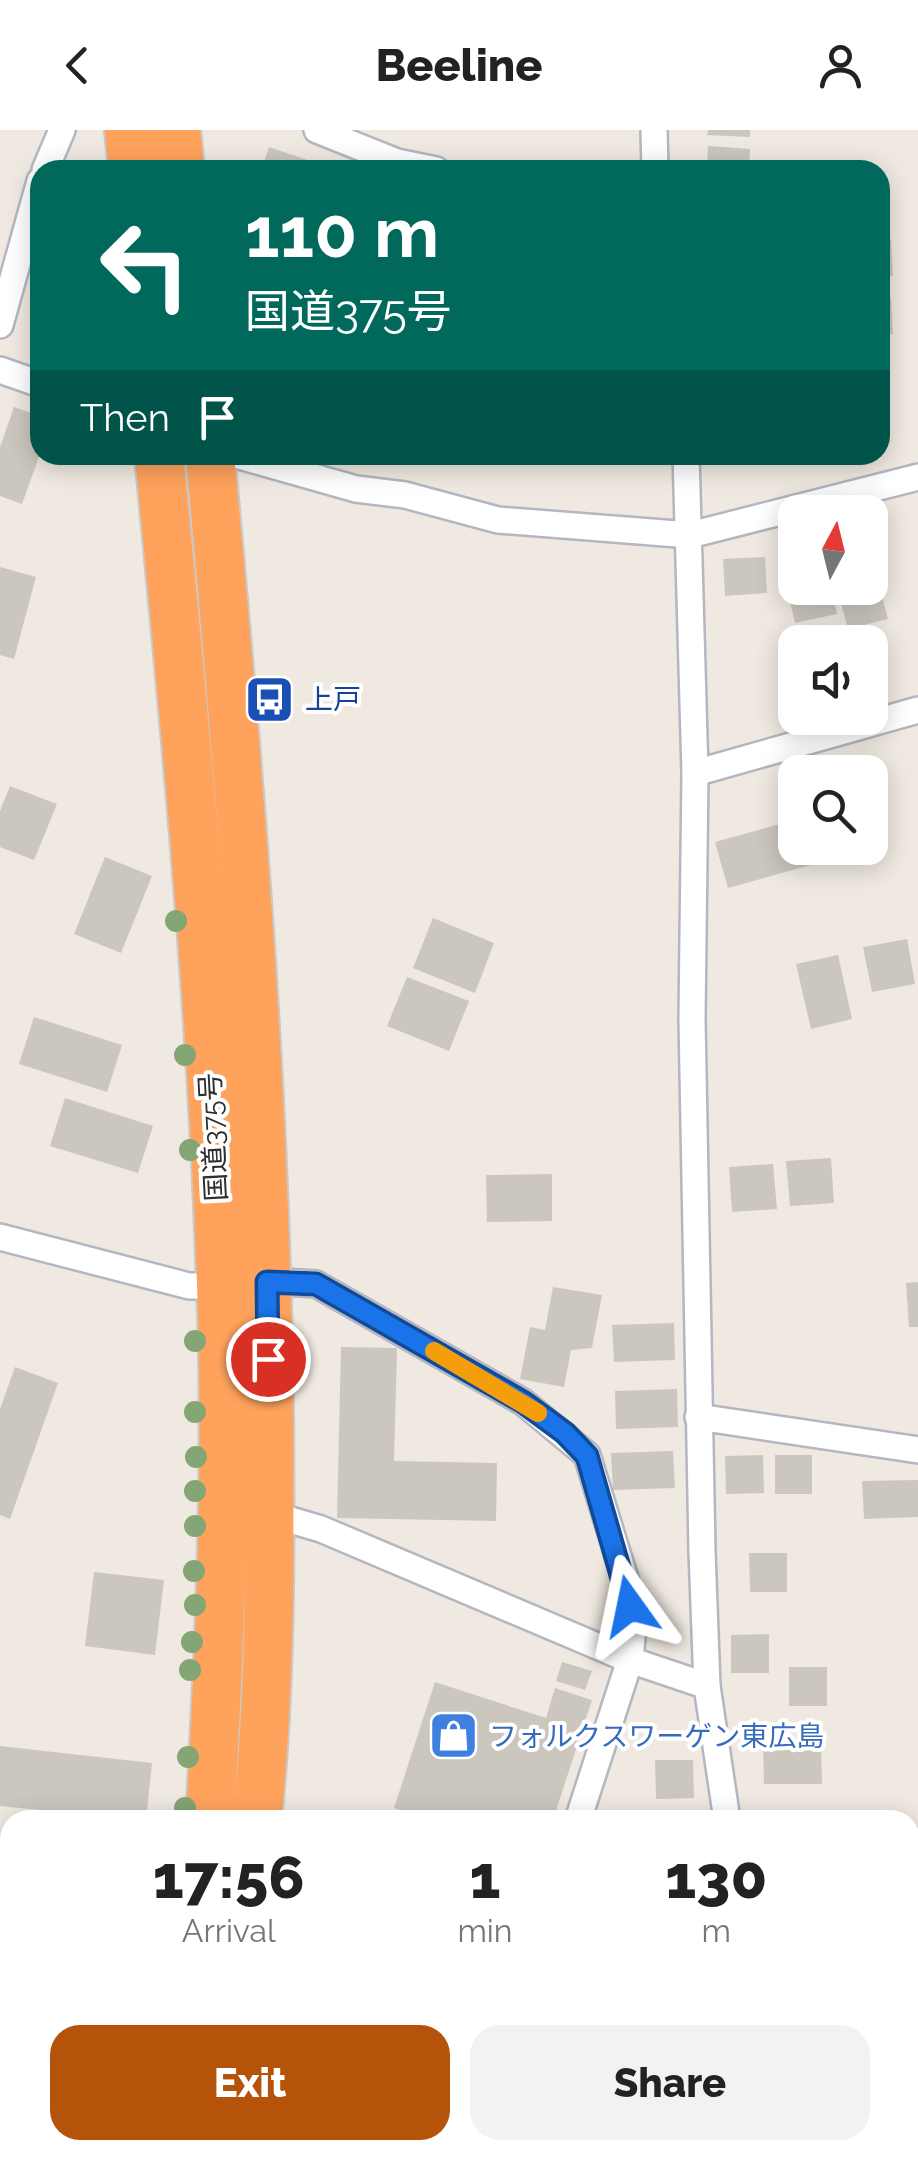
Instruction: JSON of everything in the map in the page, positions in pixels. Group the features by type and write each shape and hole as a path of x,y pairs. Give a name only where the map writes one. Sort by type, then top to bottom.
{"highway":[{"path":"129,130 132,160"},
{"path":"176,130 179,160"},
{"name":"国道375号","path":"160,465 270,1514 265,1810"},
{"name":"国道375号","path":"211,465 244,828 244,1284 211,1810"}],"street":[{"path":"48,160 62,130"},
{"path":"317,130 392,160"},
{"path":"654,130 655,160"},
{"path":"0,325 30,217"},
{"path":"0,370 30,380"},
{"path":"271,465 356,489 405,495 498,520 690,535 918,477"},
{"path":"686,465 696,773 692,1019 698,1417 707,1686 726,1810"},
{"path":"696,773 918,710"},
{"path":"0,1237 188,1286 316,1284 523,1402 587,1456 627,1584 633,1627 630,1660 581,1810"},
{"path":"698,1417 918,1450"},
{"path":"270,1514 321,1529 630,1660 707,1686"}],"building":[{"path":"708,130 750,130 750,137 707,135"},
{"path":"708,146 750,149 749,160 707,160"},
{"path":"269,147 307,160 264,160"},
{"path":"891,239 893,276 890,276"},
{"path":"890,298 891,298 890,334"},
{"path":"14,407 30,413 30,465 36,465 22,504 0,496 0,447"},
{"path":"765,557 767,593 725,596 723,559"},
{"path":"0,567 36,577 14,659 0,655"},
{"path":"791,605 835,605 837,614 795,623"},
{"path":"842,605 884,605 888,619 847,625"},
{"path":"10,786 57,804 34,860 0,847 0,811"},
{"path":"778,825 778,865 811,865 728,888 715,842"},
{"path":"105,857 152,876 121,953 74,934"},
{"path":"433,918 494,943 475,993 413,968"},
{"path":"907,939 915,984 872,992 863,947"},
{"path":"838,955 852,1019 811,1029 796,964"},
{"path":"407,977 469,1001 449,1051 387,1026"},
{"path":"34,1017 122,1045 107,1092 19,1064"},
{"path":"65,1098 153,1126 138,1173 50,1146"},
{"path":"831,1158 834,1203 790,1206 786,1161"},
{"path":"773,1164 777,1209 732,1212 729,1167"},
{"path":"552,1174 552,1221 487,1222 486,1175"},
{"path":"918,1282 918,1327 909,1327 906,1283"},
{"path":"553,1287 602,1295 592,1348 571,1350 564,1387 520,1379 530,1327 545,1330"},
{"path":"674,1323 675,1360 614,1362 612,1325"},
{"path":"341,1347 397,1348 394,1461 497,1463 496,1521 337,1518"},
{"path":"15,1367 58,1383 10,1519 0,1515 0,1409"},
{"path":"677,1389 678,1427 616,1429 615,1391"},
{"path":"673,1451 675,1488 613,1490 611,1453"},
{"path":"763,1455 764,1493 726,1494 725,1456"},
{"path":"775,1455 812,1455 812,1494 775,1494"},
{"path":"918,1480 918,1517 864,1519 862,1481"},
{"path":"749,1553 787,1553 787,1592 750,1592"},
{"path":"94,1572 164,1580 155,1655 85,1646"},
{"path":"769,1634 769,1673 731,1673 731,1635"},
{"path":"562,1662 592,1671 585,1690 556,1681"},
{"path":"789,1667 827,1667 827,1706 789,1706"},
{"path":"435,1682 546,1718 555,1688 592,1700 556,1810 394,1808"},
{"path":"763,1744 821,1744 822,1784 764,1784"},
{"path":"0,1746 152,1763 147,1810 0,1806"},
{"path":"655,1760 693,1760 694,1798 656,1799"}],"slow traffic":[{"path":"434,1351 538,1413"}],"place":[{"name":"上戸","path":"270,699"},
{"name":"フォルクスワーゲン東広島","path":"454,1736"}],"route":[{"path":"268,1359 267,1282 316,1284 523,1402 565,1433 587,1456 607,1514 630,1606"}]}
